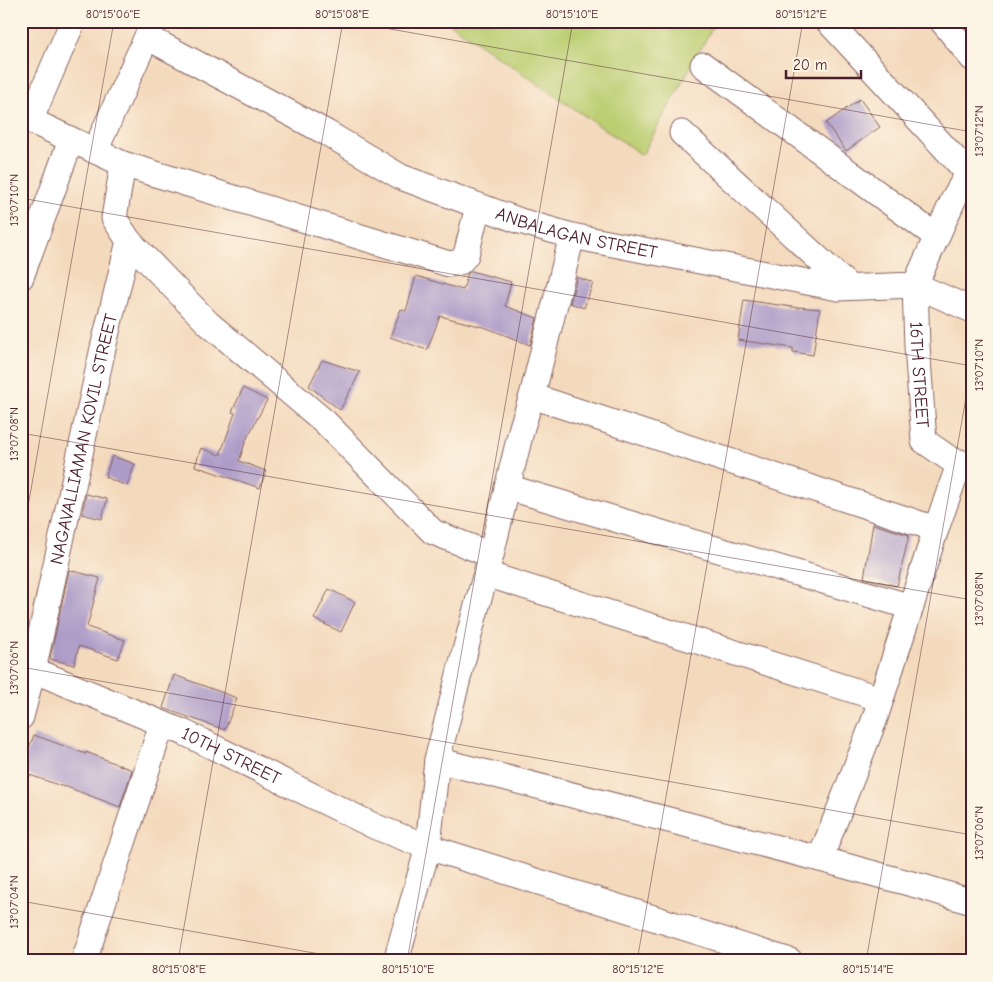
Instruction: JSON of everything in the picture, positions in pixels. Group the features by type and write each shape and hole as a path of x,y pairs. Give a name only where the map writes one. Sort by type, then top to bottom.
{"street":[{"path":"73,21 26,118 123,164 449,264 460,262 466,255 478,206"},
{"path":"828,21 970,170 955,196 915,284 972,310"},
{"path":"942,21 972,58"},
{"path":"95,151 151,29"},
{"name":"ANBALAGAN STREET","path":"151,29 401,177 520,221 572,236 838,288 915,284"},
{"path":"703,65 937,237"},
{"path":"682,133 849,287"},
{"path":"21,277 71,140"},
{"path":"123,164 114,218 129,241 208,324 325,422 433,532 489,564 881,699"},
{"path":"396,961 428,847 437,760 572,236"},
{"name":"NAGAVALLIAMAN KOVIL STREET","path":"21,717 33,670 103,348 129,241"},
{"name":"16TH STREET","path":"915,284 917,346 924,441 950,459 966,464"},
{"path":"532,396 936,529"},
{"path":"820,859 874,721 936,529 966,464"},
{"path":"507,487 911,607"},
{"name":"10TH STREET","path":"33,670 185,733 376,827 428,847 790,961"},
{"path":"84,961 162,724"},
{"path":"437,760 820,859 972,902"}],"green space":[{"path":"446,21 716,21 642,155"}],"building":[{"path":"860,99 880,127 846,151 826,123"},
{"path":"471,271 511,282 505,306 537,318 530,345 487,328 440,316 427,350 390,337 401,309 406,311 416,276 463,290 468,273"},
{"path":"577,277 593,283 584,308 570,303"},
{"path":"744,300 820,309 813,355 793,352 793,348 738,340"},
{"path":"322,360 360,372 340,410 309,386"},
{"path":"243,388 267,400 246,440 239,461 266,471 260,488 195,466 201,448 220,455 235,413 232,412"},
{"path":"112,456 135,464 127,486 105,477"},
{"path":"86,494 107,499 102,519 82,514"},
{"path":"873,524 909,535 897,586 864,578"},
{"path":"69,570 100,578 87,627 125,640 118,659 79,646 74,665 50,659"},
{"path":"329,589 355,602 341,632 314,619"},
{"path":"174,675 237,698 225,730 163,708"},
{"path":"34,735 132,770 120,807 21,772 21,767"}]}
